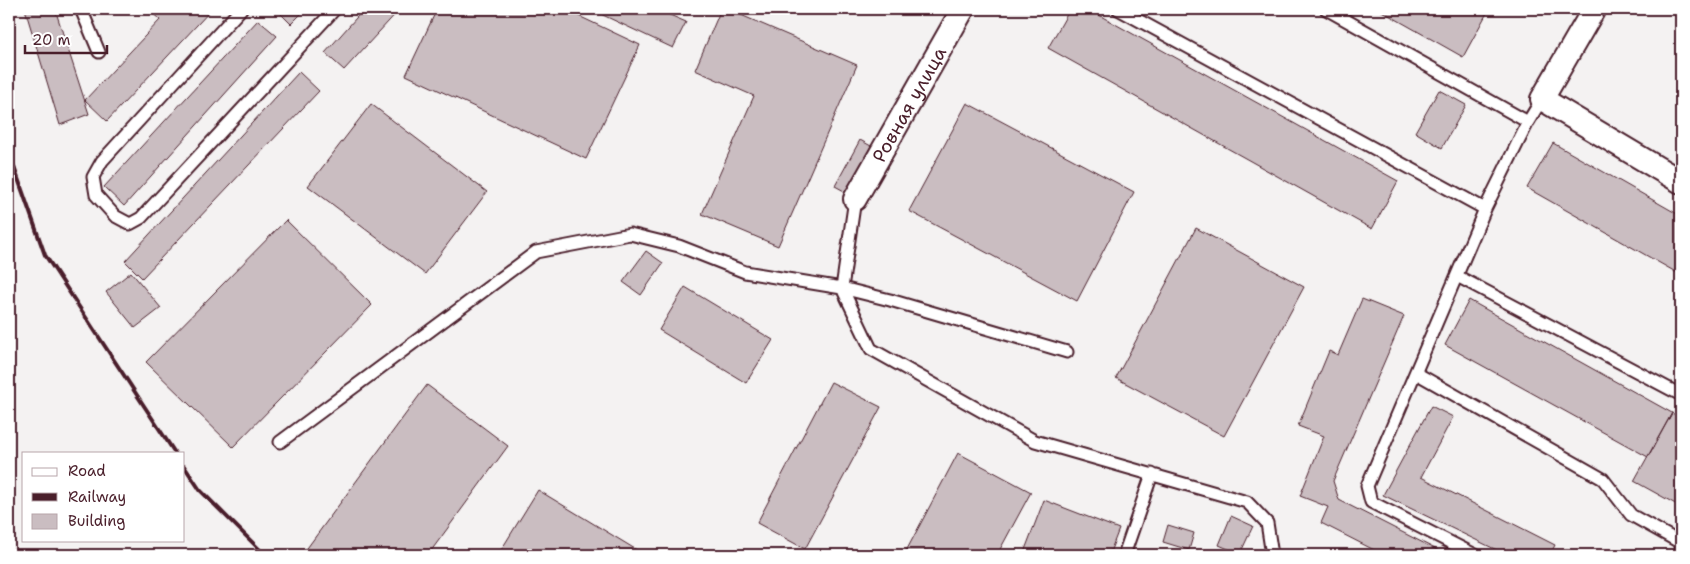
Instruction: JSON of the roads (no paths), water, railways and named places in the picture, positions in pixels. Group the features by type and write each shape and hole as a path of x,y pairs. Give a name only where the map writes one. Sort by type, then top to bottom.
{"street":[{"name":"Ровная улица","path":"854,199 963,9"},
{"path":"1594,9 1542,98 1681,182"}],"lane":[{"path":"80,9 99,52"},
{"path":"241,9 102,161 93,176 96,195 115,216 130,224 141,218 335,9"},
{"path":"1118,9 1485,209"},
{"path":"1326,9 1528,122"},
{"path":"1475,555 1371,502 1367,486 1485,209 1542,98"},
{"path":"854,199 842,288 871,349 1035,440 1247,502 1267,523 1272,555"},
{"path":"280,442 536,252 630,234 679,246 744,272 842,288 1067,352"},
{"path":"1457,276 1681,395"},
{"path":"1416,372 1603,479 1631,516 1681,543"},
{"path":"1124,555 1152,474"}],"railway":[{"path":"9,153 45,255 174,452"},
{"path":"185,468 200,490 265,555"}]}
